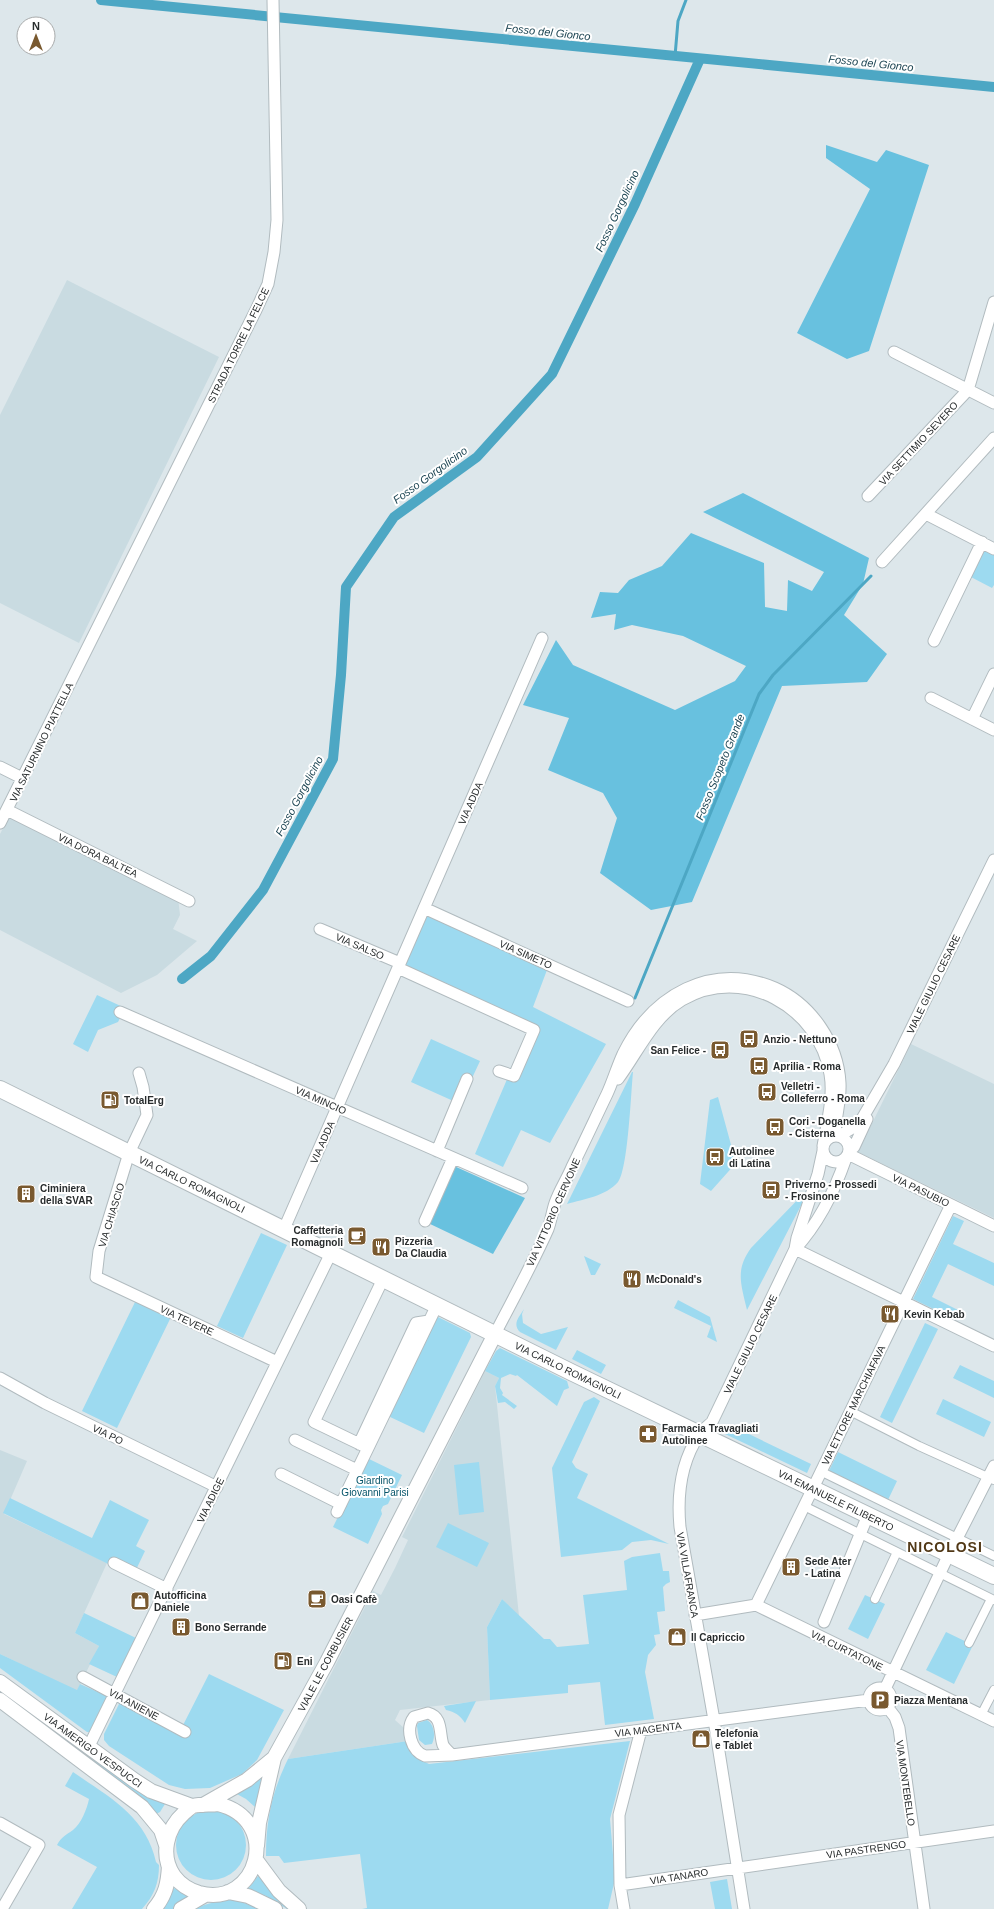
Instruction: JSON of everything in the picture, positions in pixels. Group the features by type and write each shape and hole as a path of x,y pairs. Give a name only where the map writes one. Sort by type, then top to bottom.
{"main road":[{"name":"VIA CARLO ROMAGNOLI","path":"0,1089 699,1434"},
{"name":"VIA EMANUELE FILIBERTO","path":"699,1434 994,1576"}],"street":[{"name":"STRADA TORRE LA FELCE","path":"81,660 185,456 268,284 274,252 277,220 273,2"},
{"path":"968,390 994,302"},
{"path":"894,352 994,403"},
{"name":"VIA SETTIMIO SEVERO","path":"868,496 968,390"},
{"path":"882,562 994,438"},
{"path":"926,514 994,549"},
{"path":"934,641 982,542"},
{"name":"VIA ADDA","path":"284,1229 542,638"},
{"name":"VIA SATURNINO PIATTELLA","path":"0,823 81,660"},
{"path":"972,719 994,674"},
{"path":"931,698 994,730"},
{"path":"0,767 22,778"},
{"name":"VIA DORA BALTEA","path":"6,810 189,901"},
{"name":"VIALE GIULIO CESARE","path":"837,1136 859,1124 870,1107 894,1064 989,881 994,860"},
{"name":"VIA SIMETO","path":"424,908 628,1001"},
{"name":"VIA SALSO","path":"320,929 399,965"},
{"path":"399,965 534,1030 514,1076 499,1071"},
{"name":"VIA VITTORIO CERVONE","path":"495,1334 548,1227 555,1203 610,1089 623,1055 631,1041 652,1013 674,994 698,983 723,978 751,981 772,987 791,997 807,1010 824,1033 834,1054 840,1083 837,1136"},
{"name":"VIA VITTORIO CERVONE","path":"610,1089 634,1057 651,1030 671,1008 682,1000 694,994 719,988 745,989 758,992 782,1002 799,1014 816,1036 823,1050 830,1075 830,1090 823,1148"},
{"name":"VIA MINCIO","path":"120,1012 522,1188"},
{"name":"VIA CHIASCIO","path":"96,1277 99,1251 129,1153 147,1115 139,1073"},
{"path":"437,1151 467,1079"},
{"name":"VIALE GIULIO CESARE","path":"699,1434 712,1422 795,1249 803,1241 829,1198 847,1154 854,1147 868,1118 870,1107"},
{"path":"837,1136 847,1143 847,1154 834,1162 826,1158 823,1148 828,1139 837,1136"},
{"name":"VIALE GIULIO CESARE","path":"795,1249 796,1238 818,1174 823,1148"},
{"name":"VIA PASUBIO","path":"847,1154 994,1226"},
{"path":"425,1221 453,1158"},
{"name":"VIA ETTORE MARCHIAFAVA","path":"756,1605 951,1205"},
{"path":"795,1249 994,1346"},
{"name":"VIA ADIGE","path":"88,1748 331,1253"},
{"name":"VIA TEVERE","path":"96,1277 278,1362"},
{"path":"363,1446 314,1422 383,1279"},
{"path":"280,1474 339,1508 357,1470 363,1446 416,1323 429,1321 437,1305"},
{"name":"VIALE LE CORBUSIER","path":"257,1846 260,1818 274,1758 327,1662 495,1334"},
{"name":"VIA PO","path":"0,1378 45,1403 217,1487"},
{"path":"850,1411 919,1446 991,1479"},
{"name":"VIA VILLAFRANCA","path":"699,1434 685,1465 680,1483 678,1498 680,1527 714,1720 744,1909"},
{"path":"295,1440 357,1470"},
{"path":"885,1689 957,1538 991,1479 994,1466"},
{"name":"VIA EMANUELE FILIBERTO","path":"820,1471 994,1556"},
{"name":"VIA EMANUELE FILIBERTO","path":"804,1506 993,1599"},
{"path":"824,1622 868,1515"},
{"path":"875,1599 897,1552"},
{"path":"114,1563 167,1589"},
{"path":"969,1643 993,1599"},
{"path":"695,1615 756,1605"},
{"name":"VIA CURTATONE","path":"756,1605 994,1721"},
{"name":"VIA ANIENE","path":"83,1677 185,1732"},
{"name":"VIA AMERIGO VESPUCCI","path":"0,1682 88,1748 151,1791 197,1805"},
{"path":"881,1688 885,1689 891,1697 890,1705 888,1708 883,1710 875,1710 870,1704 869,1700 872,1691 881,1688"},
{"path":"981,1715 994,1690"},
{"name":"VIA AMERIGO VESPUCCI","path":"0,1700 142,1807 161,1830 166,1845"},
{"name":"VIA MAGENTA","path":"452,1755 443,1744 440,1725 436,1717 428,1713 414,1717 410,1724 412,1744 418,1752 430,1757 452,1755 869,1700"},
{"name":"VIA MONTEBELLO","path":"888,1708 895,1717 899,1728 924,1909"},
{"path":"624,1909 620,1885 619,1816 641,1730"},
{"name":"VIALE LE CORBUSIER","path":"197,1805 247,1780 274,1758"},
{"path":"154,1909 166,1892 169,1866 166,1845 170,1830 179,1818 197,1805 218,1804 239,1813 248,1822 254,1833 257,1846 256,1860 251,1874 241,1885 228,1892 205,1895 193,1892 174,1876 169,1866"},
{"path":"0,1822 39,1845 2,1909"},
{"name":"VIA PASTRENGO","path":"737,1867 994,1830"},
{"path":"256,1860 279,1891 300,1909"},
{"name":"VIA TANARO","path":"620,1885 737,1867"},
{"path":"228,1892 248,1896 275,1909"},
{"path":"182,1909 205,1895"}],"shaded area":[{"path":"826,145 877,162 886,150 929,165 869,351 847,359 797,333 870,189 826,158"},
{"path":"67,280 219,357 79,643 0,603 0,415"},
{"path":"743,493 869,558 863,584 844,615 887,654 867,682 782,686 692,902 651,910 600,873 617,818 603,793 548,770 569,718 523,705 556,640 573,665 675,710 735,681 746,666 683,636 632,625 614,630 616,614 591,618 600,592 618,593 629,580 662,566 691,533 764,563 765,607 787,611 788,580 812,591 824,572 703,512"},
{"path":"14,807 177,889 180,915 173,929 197,941 157,975 121,993 0,930 0,834"},
{"path":"911,1044 994,1084 994,1218 858,1152"},
{"path":"454,1166 525,1198 493,1254 428,1223"},
{"path":"485,1371 499,1378 495,1386 519,1616 502,1599 487,1627 490,1700 400,1710 395,1720 404,1728 408,1741 288,1759 373,1591 381,1595 395,1568 408,1540 402,1537"},
{"path":"0,1450 27,1461 4,1514 107,1563 75,1633 99,1646 77,1691 0,1654"}],"green space":[{"path":"984,547 994,552 994,585 992,588 969,576"},
{"path":"424,914 547,970 533,1007 606,1044 550,1143 521,1130 503,1167 475,1154 508,1077 517,1080 539,1027 402,966"},
{"path":"97,995 125,1008 118,1022 98,1030 88,1052 73,1044"},
{"path":"431,1039 480,1061 460,1104 411,1082"},
{"path":"632,1072 627,1147 618,1182 613,1187 601,1194 567,1204"},
{"path":"718,1097 736,1163 711,1191 700,1184 710,1100"},
{"path":"808,1189 809,1190 747,1310 741,1285 741,1270 746,1256 751,1248"},
{"path":"953,1216 964,1221 953,1244 994,1263 994,1286 948,1264 932,1297 960,1311 956,1320 913,1299"},
{"path":"261,1233 287,1245 243,1338 217,1326"},
{"path":"584,1256 601,1264 595,1275 591,1275"},
{"path":"136,1300 171,1317 117,1428 82,1411"},
{"path":"678,1300 710,1317 717,1342 707,1337 711,1326 674,1308"},
{"path":"524,1309 522,1314 523,1323 541,1334 568,1327 556,1350 520,1332 516,1323"},
{"path":"436,1316 470,1333 471,1337 424,1433 388,1416"},
{"path":"925,1323 938,1329 892,1423 880,1417"},
{"path":"500,1348 567,1381 569,1388 564,1390 557,1406 517,1375 510,1374 501,1378 500,1388 503,1393 502,1395 517,1406 514,1409 505,1402 498,1403 495,1386 499,1378 485,1371 496,1351"},
{"path":"577,1350 606,1365 601,1374 572,1359"},
{"path":"960,1365 994,1381 994,1398 953,1378"},
{"path":"594,1397 600,1401 572,1462 576,1468 588,1474 577,1498 669,1544 651,1540 632,1542 622,1550 561,1557 552,1468 584,1402"},
{"path":"943,1399 991,1422 984,1437 936,1414"},
{"path":"730,1425 811,1464 807,1473 725,1434"},
{"path":"838,1452 897,1481 887,1502 828,1473"},
{"name":"Giardino Giovanni Parisi","path":"367,1458 402,1475 388,1504 383,1506 381,1510 382,1514 368,1544 333,1527"},
{"path":"479,1462 484,1512 459,1515 454,1465"},
{"path":"10,1498 92,1538 110,1500 149,1520 136,1546 145,1551 133,1576 3,1513"},
{"path":"448,1523 489,1543 477,1567 436,1547"},
{"path":"660,1553 663,1571 669,1571 670,1582 663,1587 665,1611 657,1612 660,1634 654,1635 656,1645 648,1655 645,1672 654,1719 605,1725 600,1682 568,1685 568,1693 490,1700 487,1627 502,1599 544,1639 550,1639 557,1647 589,1644 583,1595 627,1590 624,1561 632,1557"},
{"path":"865,1595 885,1604 868,1639 848,1629"},
{"path":"84,1613 136,1638 117,1677 89,1664 99,1646 75,1633"},
{"path":"946,1632 973,1645 954,1684 926,1670"},
{"path":"0,1654 77,1690 80,1684 109,1697 90,1732 87,1732 0,1668"},
{"path":"209,1674 284,1710 257,1760 242,1774 210,1788 185,1789 169,1785 109,1746 104,1740 104,1734 120,1702 178,1735"},
{"path":"0,1689 146,1793 165,1804 160,1812 156,1814 140,1796 0,1694"},
{"path":"476,1701 465,1723 457,1714 446,1710 444,1706"},
{"path":"427,1720 433,1727 434,1737 432,1744 425,1745 419,1740 417,1726 418,1723"},
{"path":"408,1741 416,1756 429,1764 630,1741 610,1819 615,1879 608,1909 362,1909 367,1908 360,1854 284,1863 279,1856 266,1856 267,1830 271,1806 282,1771 288,1759"},
{"path":"268,1767 260,1786 255,1807 246,1799 235,1793"},
{"path":"73,1772 100,1790 124,1809 144,1832 151,1846 156,1862 159,1865 155,1889 150,1899 142,1909 72,1909 97,1867 57,1845 62,1838 79,1824 89,1799 65,1786"},
{"path":"211,1810 224,1813 236,1820 243,1832 246,1845 243,1858 236,1870 224,1877 211,1880 198,1877 186,1870 179,1858 176,1845 179,1832 186,1820 198,1813"},
{"path":"259,1875 272,1893 291,1909 287,1909 266,1896 248,1889"},
{"path":"727,1879 732,1909 715,1909 710,1882"},
{"path":"174,1888 189,1897 173,1909 162,1909"},
{"path":"233,1899 261,1909 196,1909 209,1903"}],"waterway":[{"name":"Fosso del Gionco","path":"101,0 994,87"},
{"path":"675,56 678,21 686,0"},
{"name":"Fosso Gorgolicino","path":"182,979 211,956 263,890 333,759 341,675 346,587 394,517 477,457 552,374 635,204 700,59"},
{"name":"Fosso Scopeto Grande","path":"635,998 759,694 773,675 871,576"}],"place":[{"name":"Anzio - Nettuno","path":"749,1039"},
{"name":"San Felice -","path":"720,1050"},
{"name":"Aprilia - Roma","path":"759,1066"},
{"name":"Velletri - Colleferro - Roma","path":"767,1092"},
{"name":"TotalErg","path":"110,1100"},
{"name":"Cori - Doganella - Cisterna","path":"775,1127"},
{"name":"Autolinee di Latina","path":"715,1157"},
{"name":"Priverno - Prossedi - Frosinone","path":"771,1190"},
{"name":"Ciminiera della SVAR","path":"26,1194"},
{"name":"Caffetteria Romagnoli","path":"357,1236"},
{"name":"Pizzeria Da Claudia","path":"381,1247"},
{"name":"McDonald's","path":"632,1279"},
{"name":"Kevin Kebab","path":"890,1314"},
{"name":"Farmacia Travagliati Autolinee","path":"648,1434"},
{"name":"Sede Ater - Latina","path":"791,1567"},
{"name":"Oasi Cafè","path":"317,1599"},
{"name":"Autofficina Daniele","path":"140,1601"},
{"name":"Bono Serrande","path":"181,1627"},
{"name":"Il Capriccio","path":"677,1637"},
{"name":"Eni","path":"283,1661"},
{"name":"Piazza Mentana","path":"880,1700"},
{"name":"Telefonia e Tablet","path":"701,1739"}],"district":[{"name":"NICOLOSI","path":"945,1547"}]}
